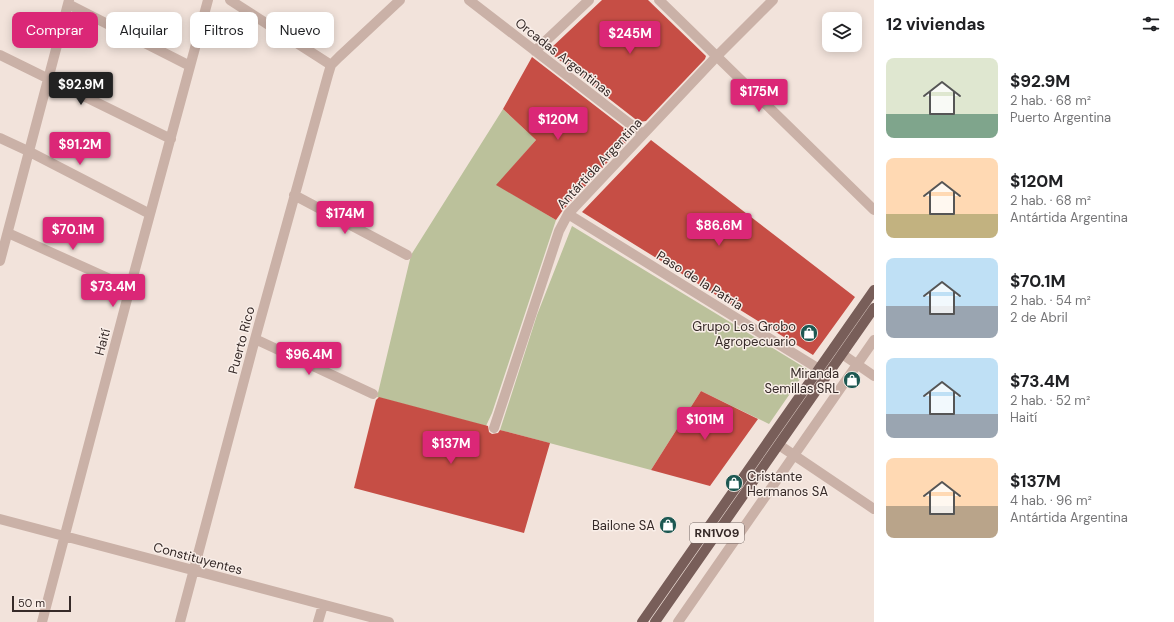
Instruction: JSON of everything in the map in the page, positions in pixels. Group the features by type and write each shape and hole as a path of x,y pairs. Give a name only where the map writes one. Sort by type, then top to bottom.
{"main road":[{"name":"RN1V09","path":"642,622 874,290"},
{"name":"RN1V09","path":"655,622 874,308"}],"street":[{"name":"Haití","path":"42,622 208,0"},
{"path":"230,0 331,65 400,0"},
{"name":"Orcadas Argentinas","path":"469,0 643,134"},
{"path":"535,51 590,0"},
{"path":"659,0 874,210"},
{"name":"Antártida Argentina","path":"494,428 559,231 568,214 717,56 773,0"},
{"path":"0,260 68,2 190,66"},
{"path":"0,55 171,139"},
{"name":"Puerto Rico","path":"180,622 294,195 331,65"},
{"path":"0,138 150,214"},
{"path":"294,195 407,254"},
{"name":"Paso de la Patria","path":"568,214 819,368"},
{"path":"8,233 130,288"},
{"path":"255,339 373,394"},
{"path":"678,622 874,340"},
{"path":"842,354 874,376"},
{"path":"779,445 874,510"},
{"name":"Constituyentes","path":"0,519 389,622"},
{"path":"318,622 323,605"}],"green space":[{"path":"503,109 536,140 497,185 556,220 492,413 486,426 377,397 411,255"},
{"path":"572,226 807,369 769,424 701,391 651,470 500,430 537,315"}],"building":[{"path":"602,0 648,0 706,56 705,59 646,121 639,122 549,52 550,49"},
{"path":"532,57 633,135 563,210 556,220 496,185 536,140 503,109"},
{"path":"651,140 855,297 813,355 582,212"},
{"path":"701,391 758,419 710,486 651,470"},
{"path":"379,397 488,426 489,432 492,434 498,433 500,430 550,443 524,533 354,488 376,400"}],"place":[{"name":"Grupo Los Grobo Agropecuario","path":"809,333"},
{"name":"Miranda Semillas SRL","path":"852,380"},
{"name":"Cristante Hermanos SA","path":"734,483"},
{"name":"Bailone SA","path":"668,525"}]}
